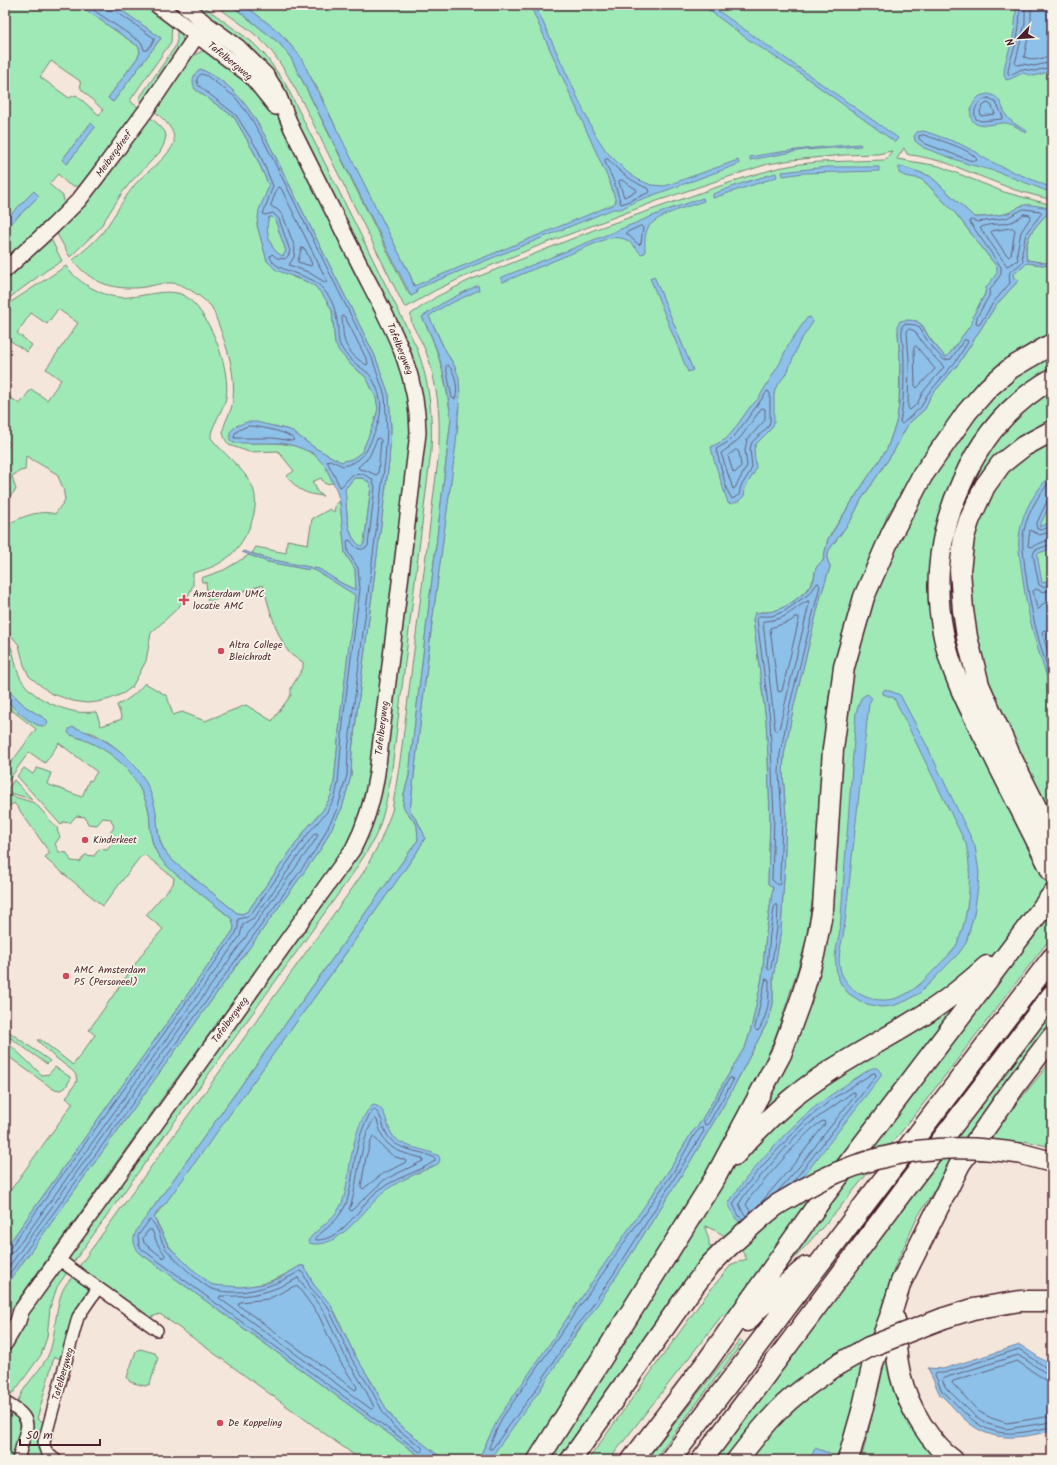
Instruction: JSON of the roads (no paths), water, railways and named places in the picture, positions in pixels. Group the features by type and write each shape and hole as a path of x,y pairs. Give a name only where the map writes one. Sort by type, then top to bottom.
{"highway":[{"path":"538,1460 715,1178 781,1054 801,999 814,955 823,908 834,749 844,667 864,597 891,535 922,476 967,412 988,388 1011,368 1052,344"},
{"path":"1046,838 965,697 952,663 943,633 939,606 939,567 944,531 954,499 966,472 981,445 1008,412 1042,385 1052,379"},
{"path":"1052,431 1024,446 1001,464 985,486 969,521 964,537 960,570 967,637 979,685 1046,838 1052,872"},
{"path":"632,1460 706,1363 823,1197 1052,895"},
{"path":"715,1178 759,1128 792,1098 844,1062 930,1011 963,987 1017,940"},
{"path":"670,1460 1052,958"},
{"path":"702,1460 907,1185 1052,995"},
{"path":"848,1460 862,1411 873,1363 892,1314 901,1282 960,1164 1015,1086 1052,1037"},
{"path":"571,1460 710,1265 728,1247 774,1207 841,1170 865,1162 922,1150 983,1148 1022,1154 1052,1162"},
{"path":"706,1363 758,1309 836,1240"},
{"path":"901,1282 895,1313 895,1335 896,1351 904,1390 909,1403 926,1432 936,1445 953,1460"},
{"path":"738,1460 784,1405 837,1365 869,1347 944,1318 973,1309 1020,1301 1052,1301"}],"street":[{"name":"Tafelbergweg","path":"157,5 202,29"},
{"name":"Tafelbergweg","path":"5,1343 18,1321 21,1312 58,1259 353,849 363,827 374,794 418,434 417,406 413,383 400,344 292,128 270,97 251,76 202,29 184,5"},
{"name":"Meibergdreef","path":"5,270 53,226 78,200 96,178 147,110 202,29"},
{"path":"58,1259 157,1330"},
{"name":"Tafelbergweg","path":"56,1460 47,1453 44,1442 78,1317 98,1288"},
{"name":"Tafelbergweg","path":"5,1327 13,1316 21,1312"},
{"path":"5,1402 24,1416 27,1421 18,1460"}],"water":[{"path":"79,5 114,5 161,38 113,102 108,98 138,57 140,52 139,47"},
{"path":"231,5 244,5 247,7 278,31 300,56 410,275 414,286 612,205 616,202 610,183 530,5 535,5 593,131 606,151 627,172 637,179 651,185 665,186 738,160 739,164 637,201 621,209 613,209 416,289 417,293 411,296 291,58 279,43"},
{"path":"702,5 710,5 898,138 895,142 801,74 749,40"},
{"path":"1016,5 1052,5 1052,71 1034,76 1023,73 1006,80 1004,70 1013,37"},
{"path":"200,69 212,75 231,88 246,105 259,125 375,356 389,395 391,429 389,462 352,751 351,776 342,808 322,847 5,1287 5,1249 233,931 234,927 232,919 176,874 159,856 152,840 147,805 137,784 123,765 114,757 94,744 68,733 69,729 73,727 88,732 101,739 114,747 135,766 144,778 150,792 155,807 160,842 167,854 173,861 237,913 242,914 248,911 307,828 323,810 331,796 334,783 355,595 315,570 268,562 242,552 244,551 268,559 319,569 341,583 356,590 355,569 345,553 340,502 336,489 325,466 313,453 282,443 233,443 230,440 230,432 236,426 247,422 256,422 290,430 315,448 341,462 352,459 362,452 378,409 376,397 366,377 351,365 335,344 332,310 325,298 315,286 276,270 267,261 257,225 259,210 269,186 254,152 234,117 195,89 193,80","holes":["269,217 272,217 275,220 286,251 283,256 278,254 269,240 267,228","354,478 362,478 369,482 371,487 364,544 361,546 356,542 349,529 347,512 345,489"]},
{"path":"988,94 997,98 1010,120 1027,131 1026,133 1006,123 980,125 973,121 971,112 976,99 982,95"},
{"path":"91,123 95,127 67,164 62,160"},
{"path":"924,131 958,143 1002,167 1052,188 1052,193 998,172 968,164 924,148 915,141 914,136 917,132"},
{"path":"860,144 861,146 804,150 750,160 750,157 778,152"},
{"path":"827,167 879,167 879,171 803,173 783,176 782,172"},
{"path":"899,167 904,167 930,176 974,217 987,217 1004,214 1025,205 1052,209 1052,215 1047,214 1030,234 1026,246 1026,253 1027,260 1052,264 1052,266 1027,263 1013,274 1014,279 1019,280 996,305 959,363 930,397 925,409 908,424 894,451 861,500 851,520 829,550 827,558 830,567 821,595 794,705 784,755 783,773 786,818 781,930 773,978 773,1004 769,1019 729,1096 690,1162 624,1265 589,1317 578,1330 540,1390 489,1460 478,1460 499,1417 670,1169 692,1132 698,1126 746,1045 762,978 766,934 773,887 768,884 770,818 766,720 753,619 755,613 771,612 790,604 810,587 814,579 817,566 823,561 828,539 887,449 896,423 899,405 900,359 898,325 900,321 913,320 920,323 945,357 948,356 972,323 973,316 985,294 986,288 997,273 997,267 956,214 921,179 905,176 899,173"},
{"path":"776,173 777,177 713,198 713,194"},
{"path":"34,191 39,196 5,229 5,220"},
{"path":"703,198 704,201 665,215 652,223 646,234 645,253 641,254 633,245 622,238 606,239 503,282 500,278 670,209"},
{"path":"654,276 693,370 688,372 650,278"},
{"path":"478,285 479,290 443,307 429,316 455,367 459,378 460,394 456,444 432,623 410,810 425,838 417,852 329,977 165,1204 158,1210 154,1218 169,1247 212,1285 241,1287 264,1284 280,1278 300,1266 304,1266 314,1285 331,1305 355,1356 390,1415 397,1423 444,1460 425,1460 140,1253 134,1242 134,1237 139,1227 418,840 417,825 403,805 404,794 409,776 451,419 442,366 434,342 422,317 441,304"},
{"path":"810,317 813,322 799,343 788,371 775,389 774,423 771,429 756,444 754,449 756,468 745,488 744,496 739,501 731,504 728,503 711,447 726,439 750,407 758,399 780,363 788,345 807,318"},
{"path":"1052,473 1052,501 1039,527 1052,521 1052,548 1037,554 1042,583 1052,579 1052,610 1048,612 1052,633 1052,690 1037,647 1030,618 1024,588 1019,536 1024,514 1032,499"},
{"path":"5,687 26,707 47,720 48,723 46,726 41,726 30,721 13,707 5,699"},
{"path":"885,689 900,695 925,742 975,846 979,873 974,914 966,943 959,953 921,992 908,1000 893,1006 881,1007 863,1003 848,993 841,984 837,975 835,956 840,930 856,713 861,698 867,694 872,698 869,703 844,931 839,959 841,971 849,985 863,996 883,1000 902,996 910,992 924,980 956,946 967,909 969,881 966,844 894,698 883,694"},
{"path":"872,1068 877,1068 881,1073 881,1076 806,1173 758,1229 751,1231 736,1219 728,1204 744,1181 772,1148 818,1104"},
{"path":"373,1105 381,1109 384,1113 391,1133 394,1137 404,1144 439,1156 440,1160 438,1164 405,1179 388,1189 342,1234 320,1244 309,1243 308,1241 312,1236 337,1212 342,1204 358,1129 367,1111"},
{"path":"1020,1345 1052,1366 1052,1431 1020,1437 1009,1437 989,1434 979,1430 969,1423 940,1395 928,1368 943,1369"},
{"path":"815,1448 829,1453 826,1460 810,1460"}],"place":[{"name":"Amsterdam UMC locatie AMC","path":"184,600"},
{"name":"Altra College Bleichrodt","path":"221,651"},
{"name":"Kinderkeet","path":"85,840"},
{"name":"AMC Amsterdam P5 (Personeel)","path":"66,976"},
{"name":"De Koppeling","path":"220,1423"}]}
